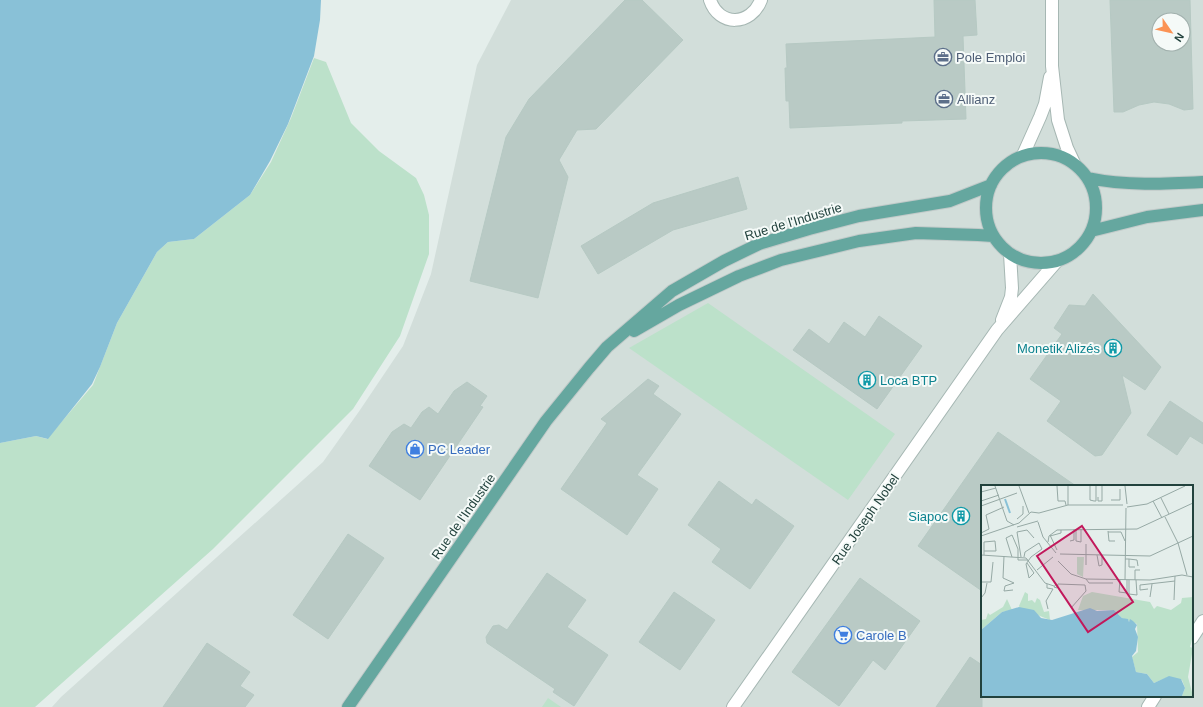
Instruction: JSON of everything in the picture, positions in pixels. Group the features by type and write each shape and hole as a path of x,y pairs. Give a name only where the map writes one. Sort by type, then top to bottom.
{"main road":[{"path":"1046,152 1061,156 1074,163 1088,178 1094,194 1096,206 1095,219 1085,242 1066,258 1042,264 1029,262 1015,257 1002,248 993,236 987,222 985,207 987,192 994,178 1004,166 1023,155 1046,152"},
{"path":"1088,178 1110,183 1140,184 1203,182"},
{"name":"Rue de l'Industrie","path":"348,707 546,421 588,368 607,347 672,291 724,261 759,244 859,216 950,201 991,185"},
{"path":"1091,231 1147,217 1203,210"},
{"name":"Rue de l'Industrie","path":"607,347 679,304 739,276 781,260 859,241 916,233 993,236"}],"street":[{"path":"710,0 713,8 718,14 732,20 740,20 751,15 757,9 761,0"},
{"path":"1052,0 1052,66 1058,120 1067,148 1074,163"},
{"path":"1023,155 1043,111 1052,66"},
{"name":"Rue Joseph Nobel","path":"997,330 1011,297 1012,288 1010,254"},
{"name":"Rue Joseph Nobel","path":"733,707 997,330 1057,261"},
{"path":"1193,636 1203,621"},
{"path":"1148,707 1154,697"}],"shaded area":[{"path":"511,0 1203,0 1203,707 52,707 61,697 323,462 403,346 431,274 477,65"}],"green space":[{"path":"314,58 326,62 351,123 379,151 416,178 424,195 429,215 429,254 400,336 353,409 213,549 35,707 0,707 0,443 36,436 47,439 93,385 117,323 157,252 168,242 194,239 250,195 271,162 291,118"},
{"path":"708,303 895,434 848,500 629,348"},
{"path":"548,698 561,707 542,707"}],"water":[{"path":"0,0 321,0 320,20 314,56 288,124 270,161 250,195 194,239 168,242 157,252 117,323 92,384 48,439 36,436 0,443"}],"building":[{"path":"625,0 642,0 683,40 596,129 577,130 559,160 568,177 538,298 470,281 506,137 529,99"},
{"path":"934,0 975,0 977,35 963,36 966,119 902,121 902,123 790,128 789,101 786,101 786,44 935,37"},
{"path":"1110,0 1190,0 1190,12 1151,12 1151,52 1191,52 1191,36 1193,109 1184,110 1169,104 1154,102 1139,105 1123,112 1114,112"},
{"path":"738,177 747,209 673,230 598,274 581,246 653,203"},
{"path":"1093,294 1161,367 1145,390 1122,375 1131,413 1102,455 1095,456 1047,421 1061,401 1030,379 1062,334 1054,328 1069,305 1085,306"},
{"name":"Loca BTP","path":"879,316 922,346 877,409 793,350 809,329 829,344 844,322 865,337"},
{"path":"648,379 659,386 653,394 681,414 637,475 658,489 627,535 561,489 607,423 601,419"},
{"name":"PC Leader","path":"467,382 487,396 480,406 483,407 420,500 369,466 392,432 404,424 411,428 422,412 429,407 438,414 454,391"},
{"path":"1170,401 1203,423 1203,444 1190,436 1177,455 1147,435"},
{"name":"Siapoc","path":"998,432 1075,485 981,485 981,590 918,546"},
{"path":"719,481 752,505 756,499 794,526 750,589 712,562 721,549 688,525"},
{"path":"348,534 384,558 328,639 293,615"},
{"path":"547,573 586,600 567,627 608,655 574,706 553,692 555,689 487,643 486,637 493,626 499,625 507,630"},
{"path":"860,578 920,621 885,670 873,660 839,706 792,672"},
{"path":"674,592 715,620 680,670 639,642"},
{"path":"207,643 250,672 240,686 254,695 245,707 163,707"},
{"path":"970,657 981,664 982,707 936,707"}],"place":[{"name":"Pole Emploi","path":"943,57"},
{"name":"Allianz","path":"944,99"},
{"name":"Monetik Alizés","path":"1113,348"},
{"name":"Loca BTP","path":"867,380"},
{"name":"PC Leader","path":"415,449"},
{"name":"Siapoc","path":"961,516"},
{"name":"Carole B","path":"843,635"}]}
